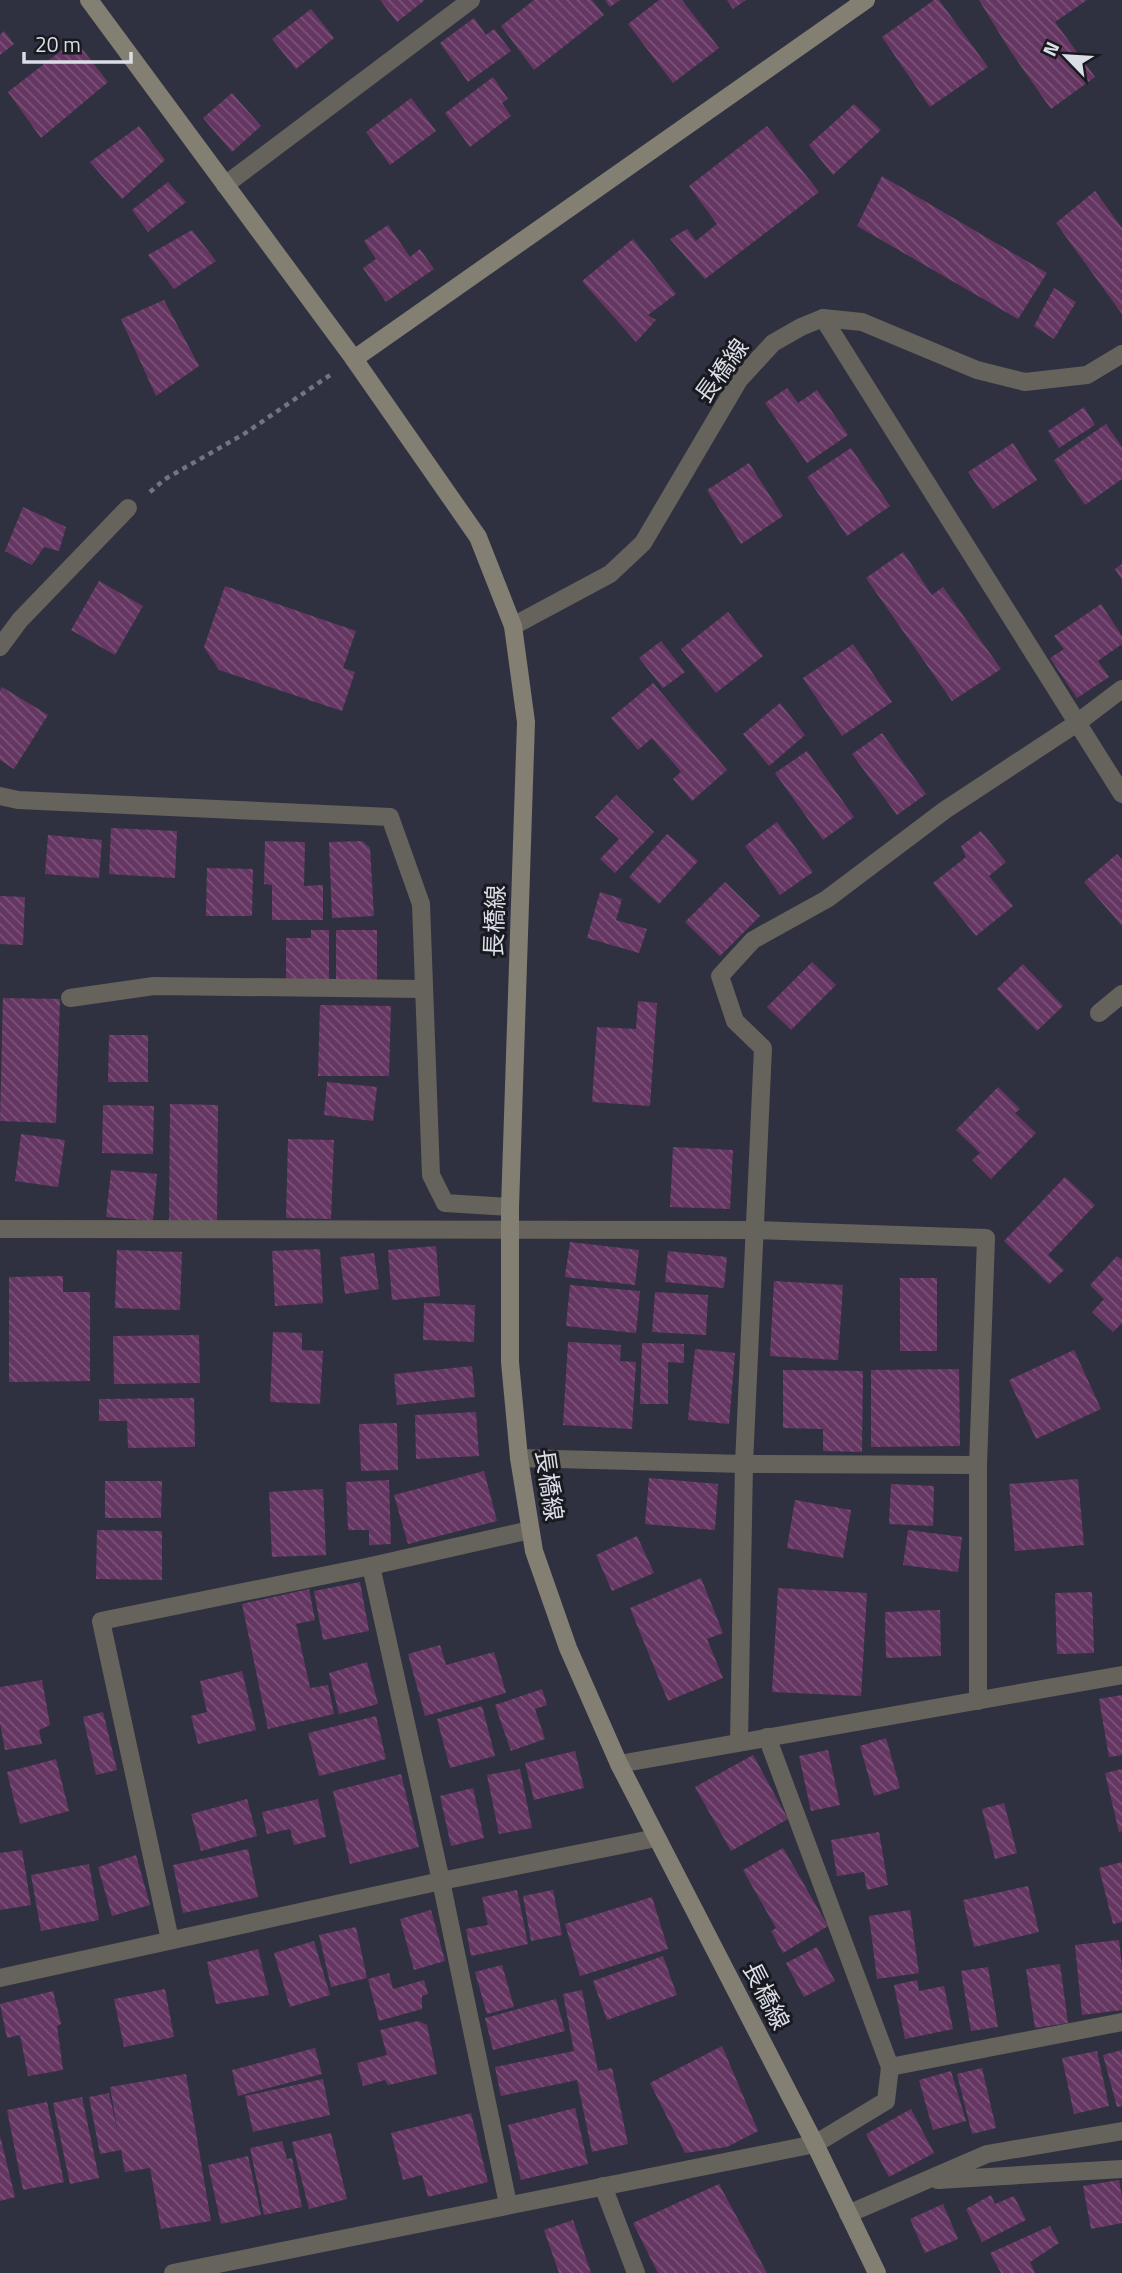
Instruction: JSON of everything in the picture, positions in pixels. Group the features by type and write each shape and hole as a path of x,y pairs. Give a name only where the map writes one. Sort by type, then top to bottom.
{"street":[{"path":"226,185 471,0"},
{"path":"354,359 866,0"},
{"name":"長橋線","path":"97,3 354,359 478,537 513,626 526,722 510,1208 510,1362 519,1458 534,1551 568,1648 619,1764 815,2144 877,2273"},
{"path":"823,318 862,322 976,370 1025,382 1087,375 1122,354"},
{"path":"823,318 1122,794"},
{"name":"長橋線","path":"513,626 610,574 643,543 739,380 773,343 823,318"},
{"path":"0,647 20,620 128,508"},
{"path":"740,1741 744,1464 763,1048 735,1021 720,976 753,940 827,899 945,810 1076,723 1122,689"},
{"path":"0,796 19,800 390,817 421,904 431,1175 445,1203 510,1208"},
{"path":"70,998 154,986 424,989"},
{"path":"1099,1013 1122,994"},
{"path":"0,1229 755,1230 986,1238 978,1465 978,1701"},
{"path":"519,1458 744,1464 978,1465"},
{"path":"170,1940 101,1621 371,1566 530,1530"},
{"path":"371,1566 441,1881 508,2204"},
{"path":"619,1764 1122,1675"},
{"path":"173,2273 815,2144 886,2101 890,2067 766,1737"},
{"path":"0,1978 441,1881 656,1838"},
{"path":"890,2067 1122,2022"},
{"path":"848,2214 987,2154 1122,2131"},
{"path":"924,2181 1122,2169"},
{"path":"603,2186 636,2273"}],"path":[{"path":"128,508 165,480 244,434 354,359"}],"building":[{"path":"380,0 425,0 397,22"},
{"path":"534,0 592,0 604,15 534,70 501,26"},
{"path":"605,0 620,0 610,7"},
{"path":"659,0 682,0 719,48 673,83 628,24"},
{"path":"727,0 746,0 733,9"},
{"path":"934,0 939,0 988,67 930,107 882,37"},
{"path":"979,0 1087,0 1055,22 1095,77 1051,109"},
{"path":"311,9 334,38 296,69 272,39"},
{"path":"474,18 486,35 494,29 511,51 468,82 440,43"},
{"path":"4,31 14,44 0,55 0,35"},
{"path":"75,40 108,82 41,138 8,92"},
{"path":"493,77 508,99 502,103 511,116 470,147 445,113"},
{"path":"232,93 261,126 232,152 203,118"},
{"path":"411,98 436,131 390,165 366,132"},
{"path":"854,104 881,130 833,175 809,145"},
{"path":"139,126 165,160 122,199 90,162"},
{"path":"767,126 819,192 705,279 670,239 687,229 696,241 717,224 689,186"},
{"path":"882,176 1047,273 1018,319 857,226"},
{"path":"168,182 186,202 148,232 132,210"},
{"path":"1095,191 1122,228 1122,314 1056,223"},
{"path":"388,225 410,257 420,249 434,269 386,302 363,268 376,259 364,241"},
{"path":"192,230 216,261 174,289 148,255"},
{"path":"633,239 676,294 648,315 656,320 636,342 582,281"},
{"path":"1054,288 1076,302 1054,339 1034,326"},
{"path":"164,300 199,366 156,396 121,319"},
{"path":"787,388 798,403 817,390 848,435 807,463 765,403"},
{"path":"1084,407 1095,425 1059,448 1048,431"},
{"path":"1106,424 1122,447 1122,479 1085,505 1054,460"},
{"path":"1013,443 1037,480 993,509 968,472"},
{"path":"851,448 890,506 847,536 807,477"},
{"path":"749,463 783,516 741,544 707,490"},
{"path":"23,507 66,527 59,551 44,547 32,565 5,551"},
{"path":"903,552 932,595 943,587 1001,669 952,701 866,578"},
{"path":"1122,564 1122,580 1115,569"},
{"path":"99,581 143,606 115,655 71,630"},
{"path":"225,586 356,631 343,668 355,672 342,711 219,670 204,647"},
{"path":"1101,604 1122,636 1122,644 1098,661 1109,677 1077,698 1050,658 1064,649 1054,636"},
{"path":"728,612 763,656 716,693 681,649"},
{"path":"661,641 685,672 663,688 639,658"},
{"path":"853,644 892,702 842,736 803,678"},
{"path":"653,683 727,770 692,801 673,779 681,772 652,738 638,750 611,718"},
{"path":"2,687 48,715 14,769 0,760"},
{"path":"780,703 805,735 769,766 743,734"},
{"path":"882,733 926,794 897,815 852,754"},
{"path":"807,751 854,817 823,840 775,773"},
{"path":"616,795 654,832 615,873 600,859 619,839 595,817"},
{"path":"777,822 813,872 780,895 745,846"},
{"path":"111,828 177,831 175,878 109,874"},
{"path":"981,831 1006,862 989,876 1013,906 976,936 933,883 966,857 961,846"},
{"path":"667,834 698,861 659,904 629,877"},
{"path":"48,835 102,840 99,878 45,874"},
{"path":"265,841 305,842 304,886 323,885 323,920 272,920 272,885 264,884"},
{"path":"362,841 370,848 374,916 332,918 329,842"},
{"path":"1117,854 1122,860 1122,926 1084,882"},
{"path":"207,868 253,869 252,916 206,916"},
{"path":"725,882 760,916 720,956 685,922"},
{"path":"600,892 622,899 616,920 647,929 639,953 587,938"},
{"path":"0,896 25,897 23,945 0,944"},
{"path":"311,930 329,930 329,981 286,981 286,938 311,938"},
{"path":"336,930 377,930 377,980 336,980"},
{"path":"812,962 836,985 791,1030 767,1007"},
{"path":"1023,964 1063,1006 1037,1031 997,989"},
{"path":"3,998 60,999 56,1123 0,1121"},
{"path":"638,1001 657,1003 650,1106 592,1102 597,1027 636,1029"},
{"path":"320,1005 391,1006 389,1076 318,1076"},
{"path":"109,1035 148,1035 148,1082 108,1082"},
{"path":"327,1082 377,1087 373,1121 324,1115"},
{"path":"998,1087 1020,1109 1015,1113 1036,1133 991,1179 972,1160 980,1153 956,1130"},
{"path":"170,1104 218,1105 217,1221 169,1220"},
{"path":"103,1105 154,1106 153,1154 102,1153"},
{"path":"21,1134 65,1140 58,1187 15,1181"},
{"path":"288,1139 334,1140 331,1219 286,1218"},
{"path":"673,1147 733,1150 730,1209 670,1207"},
{"path":"111,1170 157,1174 153,1221 106,1217"},
{"path":"1065,1177 1095,1205 1048,1255 1064,1270 1049,1284 1004,1241"},
{"path":"570,1242 639,1250 635,1285 565,1277"},
{"path":"436,1246 440,1296 392,1300 388,1250"},
{"path":"320,1249 323,1303 275,1306 272,1251"},
{"path":"117,1250 182,1252 180,1310 115,1308"},
{"path":"668,1251 727,1257 724,1288 665,1282"},
{"path":"374,1253 379,1289 345,1294 340,1257"},
{"path":"1117,1256 1122,1260 1122,1323 1113,1332 1092,1312 1104,1299 1090,1285"},
{"path":"63,1276 63,1292 90,1292 90,1381 9,1382 9,1277"},
{"path":"900,1278 937,1278 937,1351 900,1351"},
{"path":"774,1281 843,1285 838,1360 770,1356"},
{"path":"570,1285 640,1291 636,1333 566,1326"},
{"path":"655,1292 708,1295 706,1335 652,1332"},
{"path":"424,1303 475,1305 474,1342 423,1340"},
{"path":"273,1332 302,1333 302,1350 323,1351 320,1404 270,1402"},
{"path":"199,1335 200,1383 114,1384 113,1336"},
{"path":"568,1342 621,1345 620,1361 636,1362 632,1429 563,1425"},
{"path":"642,1343 684,1344 684,1363 668,1362 668,1404 640,1404"},
{"path":"695,1349 735,1353 729,1424 688,1420"},
{"path":"1074,1350 1101,1409 1036,1439 1009,1380"},
{"path":"472,1366 475,1397 397,1405 394,1374"},
{"path":"959,1369 960,1446 871,1447 871,1370"},
{"path":"783,1370 863,1371 862,1452 823,1451 823,1429 783,1428"},
{"path":"194,1398 195,1447 128,1448 127,1421 99,1421 99,1399"},
{"path":"476,1412 479,1456 416,1459 415,1415"},
{"path":"397,1423 398,1470 361,1471 359,1424"},
{"path":"484,1471 497,1521 408,1544 394,1495"},
{"path":"649,1478 718,1484 715,1530 645,1524"},
{"path":"1078,1479 1084,1545 1015,1551 1009,1484"},
{"path":"389,1480 391,1544 369,1545 369,1530 348,1530 346,1482"},
{"path":"105,1481 162,1481 161,1518 105,1518"},
{"path":"891,1484 934,1486 933,1526 889,1524"},
{"path":"323,1489 326,1555 272,1557 269,1492"},
{"path":"795,1500 851,1510 843,1558 787,1548"},
{"path":"97,1530 162,1531 162,1580 96,1579"},
{"path":"908,1530 962,1537 958,1572 903,1565"},
{"path":"637,1536 654,1573 612,1591 596,1555"},
{"path":"701,1578 723,1633 707,1639 723,1678 668,1701 630,1608"},
{"path":"360,1582 369,1631 323,1640 314,1591"},
{"path":"778,1588 867,1593 861,1696 772,1692"},
{"path":"309,1589 315,1620 296,1624 310,1688 328,1685 334,1714 268,1729 242,1604"},
{"path":"1092,1592 1094,1653 1057,1654 1055,1593"},
{"path":"940,1610 941,1656 886,1658 885,1612"},
{"path":"440,1645 446,1665 494,1652 506,1693 425,1716 408,1654"},
{"path":"367,1662 378,1704 339,1714 329,1673"},
{"path":"242,1671 256,1730 198,1744 191,1716 207,1712 200,1681"},
{"path":"42,1680 50,1725 39,1730 42,1744 5,1750 0,1723 0,1687"},
{"path":"542,1689 547,1705 535,1709 545,1739 511,1751 495,1705"},
{"path":"1122,1695 1122,1755 1109,1757 1099,1699"},
{"path":"482,1706 495,1756 450,1768 437,1719"},
{"path":"103,1712 117,1770 96,1775 83,1717"},
{"path":"376,1716 386,1759 319,1776 308,1733"},
{"path":"886,1738 900,1788 874,1796 860,1746"},
{"path":"828,1750 840,1805 811,1811 799,1756"},
{"path":"575,1751 584,1788 534,1800 525,1763"},
{"path":"753,1755 788,1819 731,1851 695,1787"},
{"path":"56,1759 69,1811 20,1824 7,1772"},
{"path":"520,1769 532,1828 499,1834 487,1775"},
{"path":"1122,1769 1122,1831 1119,1832 1105,1773"},
{"path":"401,1774 419,1847 350,1864 333,1791"},
{"path":"473,1788 484,1838 451,1846 440,1796"},
{"path":"247,1799 257,1836 201,1851 191,1814"},
{"path":"318,1799 326,1837 294,1845 290,1829 267,1834 262,1812"},
{"path":"1004,1803 1017,1853 995,1859 982,1809"},
{"path":"879,1832 888,1885 867,1890 864,1872 837,1876 831,1840"},
{"path":"783,1848 828,1926 783,1953 771,1931 776,1928 743,1870"},
{"path":"248,1849 258,1897 183,1913 173,1865"},
{"path":"22,1850 31,1905 0,1910 0,1853"},
{"path":"136,1855 150,1905 112,1916 98,1867"},
{"path":"1122,1862 1122,1922 1113,1924 1099,1868"},
{"path":"89,1864 99,1920 41,1931 31,1875"},
{"path":"1028,1886 1039,1932 974,1947 963,1900"},
{"path":"517,1890 528,1944 471,1956 466,1929 488,1925 482,1897"},
{"path":"553,1890 562,1935 531,1941 523,1896"},
{"path":"652,1897 668,1949 580,1976 565,1924"},
{"path":"431,1910 445,1961 414,1970 400,1919"},
{"path":"910,1910 919,1973 877,1979 869,1916"},
{"path":"356,1927 367,1978 331,1987 319,1935"},
{"path":"1119,1940 1122,2010 1082,2015 1075,1945"},
{"path":"314,1941 330,1995 290,2007 274,1953"},
{"path":"817,1947 835,1981 804,1997 786,1963"},
{"path":"258,1949 269,1995 216,2004 207,1962"},
{"path":"663,1956 677,1995 607,2020 593,1981"},
{"path":"1060,1964 1068,2023 1035,2028 1026,1969"},
{"path":"502,1965 514,2007 487,2014 475,1972"},
{"path":"988,1967 998,2027 971,2031 961,1971"},
{"path":"389,1973 393,1989 424,1980 428,1994 422,1996 422,2009 379,2021 368,1979"},
{"path":"917,1980 919,1991 944,1986 953,2029 905,2039 894,1985"},
{"path":"165,1989 174,2037 124,2047 114,1999"},
{"path":"582,1990 598,2071 612,2068 628,2144 592,2152 577,2080 501,2096 495,2067 574,2051 563,1994"},
{"path":"53,1991 61,2024 57,2026 63,2070 28,2076 20,2035 7,2038 0,2004"},
{"path":"556,1999 565,2031 493,2050 485,2018"},
{"path":"418,2021 427,2025 437,2074 388,2085 385,2080 363,2086 357,2063 387,2055 380,2030"},
{"path":"722,2046 758,2131 727,2147 685,2153 650,2083"},
{"path":"315,2048 322,2074 238,2096 232,2070"},
{"path":"1122,2050 1122,2106 1117,2107 1103,2055"},
{"path":"1097,2051 1109,2106 1074,2114 1062,2058"},
{"path":"982,2068 996,2128 972,2134 957,2074"},
{"path":"951,2071 966,2121 933,2130 919,2080"},
{"path":"186,2074 211,2221 161,2229 150,2168 125,2172 121,2150 100,2154 89,2097 109,2093 118,2133 110,2087"},
{"path":"323,2079 330,2115 253,2132 245,2096"},
{"path":"82,2097 99,2178 70,2184 53,2103"},
{"path":"47,2102 64,2182 23,2190 7,2110"},
{"path":"575,2108 588,2164 521,2180 508,2125"},
{"path":"911,2109 934,2153 889,2177 866,2134"},
{"path":"471,2113 488,2182 428,2197 422,2175 403,2180 391,2133"},
{"path":"331,2133 347,2199 309,2209 292,2142"},
{"path":"0,2136 15,2197 0,2201"},
{"path":"282,2141 287,2159 292,2158 302,2207 264,2215 250,2148"},
{"path":"248,2156 261,2215 221,2224 208,2165"},
{"path":"1119,2180 1122,2223 1091,2229 1083,2186"},
{"path":"719,2184 767,2273 658,2273 633,2223"},
{"path":"991,2195 995,2204 1014,2196 1026,2220 982,2242 966,2209"},
{"path":"943,2204 958,2239 925,2253 910,2219"},
{"path":"573,2220 591,2273 559,2273 544,2230"},
{"path":"1050,2226 1059,2243 1030,2262 1035,2273 1001,2273 990,2253"}]}
